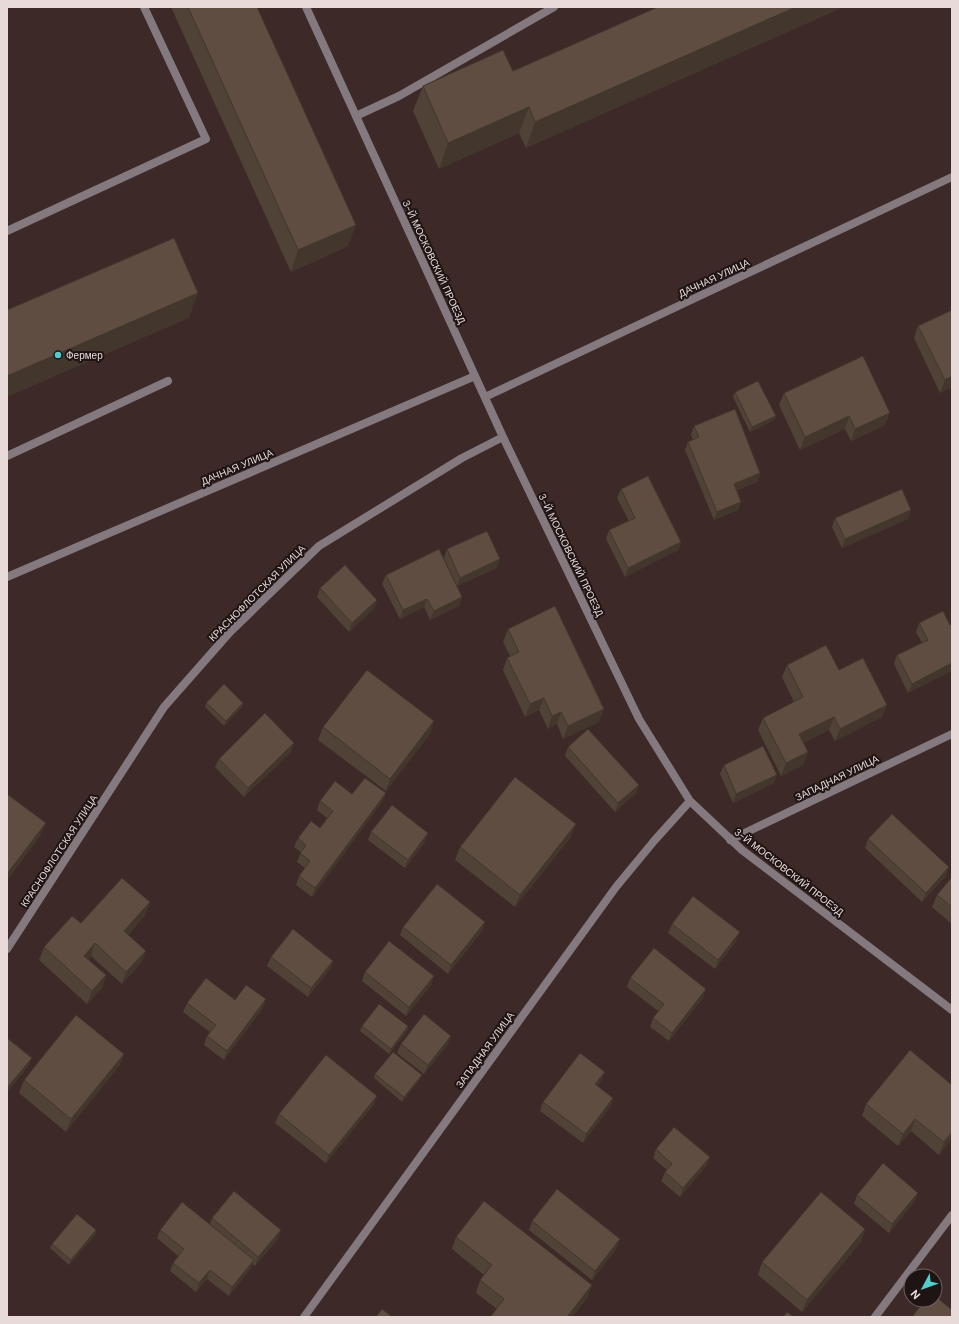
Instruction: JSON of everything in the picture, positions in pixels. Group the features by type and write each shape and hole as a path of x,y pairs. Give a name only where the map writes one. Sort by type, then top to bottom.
{"street":[{"path":"7,231 206,139 144,7"},
{"name":"3-Й МОСКОВСКИЙ ПРОЕЗД","path":"306,7 503,437 639,719 690,800 730,840 952,1010"},
{"path":"356,116 399,96 554,7"},
{"name":"ДАЧНАЯ УЛИЦА","path":"485,397 952,177"},
{"name":"ДАЧНАЯ УЛИЦА","path":"8,574 475,376"},
{"path":"7,456 168,380"},
{"name":"КРАСНОФЛОТСКАЯ УЛИЦА","path":"7,949 164,707 230,632 319,546 462,458 503,437"},
{"name":"ЗАПАДНАЯ УЛИЦА","path":"730,840 952,734"},
{"name":"ЗАПАДНАЯ УЛИЦА","path":"304,1317 616,887 690,800"},
{"path":"875,1317 952,1215"}],"building":[{"path":"188,7 257,7 356,225 298,250"},
{"path":"658,7 796,7 535,122 529,107 448,143 423,86 503,50 513,71"},
{"path":"174,238 198,293 7,376 7,310"},
{"path":"952,310 952,376 945,380 918,326"},
{"path":"863,356 890,413 855,429 849,416 805,437 784,393"},
{"path":"758,381 776,416 752,427 735,392"},
{"path":"735,409 760,473 734,484 741,502 717,512 688,442 699,437 694,426"},
{"path":"648,476 681,542 628,568 609,530 635,518 621,489"},
{"path":"902,489 911,510 845,539 835,518"},
{"path":"487,531 500,559 460,578 447,549"},
{"path":"439,549 462,597 434,611 427,599 403,610 386,575"},
{"path":"345,565 377,600 352,623 320,588"},
{"path":"555,606 604,709 568,726 561,712 552,716 544,698 530,704 507,658 519,652 508,629"},
{"path":"943,611 950,625 952,624 952,663 912,684 897,655 928,640 919,623"},
{"path":"826,645 839,670 863,658 887,705 840,729 834,717 799,734 808,752 786,763 763,718 803,697 787,665"},
{"path":"367,670 434,721 390,779 323,727"},
{"path":"224,684 243,703 226,721 206,703"},
{"path":"265,713 294,743 248,788 219,759"},
{"path":"588,729 639,785 618,803 568,747"},
{"path":"763,746 777,775 736,794 724,765"},
{"path":"515,777 576,824 520,895 460,847"},
{"path":"365,778 386,793 315,888 299,876 310,861 300,853 306,845 298,838 311,821 320,828 333,811 320,801 335,781 352,794"},
{"path":"7,794 46,823 7,874"},
{"path":"392,805 428,833 408,860 371,832"},
{"path":"892,814 949,867 926,893 868,839"},
{"path":"952,877 952,907 937,895"},
{"path":"122,878 150,902 124,931 146,951 126,972 95,943 84,956 106,975 92,991 44,947 72,916 81,923"},
{"path":"437,884 485,922 451,965 403,927"},
{"path":"693,896 740,932 718,960 672,924"},
{"path":"293,929 333,961 311,988 271,957"},
{"path":"389,941 434,976 409,1007 365,972"},
{"path":"654,948 706,989 672,1033 653,1018 664,1004 630,978"},
{"path":"206,978 235,1000 246,985 266,999 227,1051 207,1036 216,1025 187,1003"},
{"path":"379,1004 408,1026 391,1049 362,1026"},
{"path":"424,1014 451,1036 428,1065 401,1044"},
{"path":"76,1015 124,1054 71,1119 24,1080"},
{"path":"7,1038 32,1058 7,1088"},
{"path":"910,1050 952,1085 952,1132 944,1142 915,1119 903,1134 866,1104"},
{"path":"393,1052 422,1075 404,1097 375,1074"},
{"path":"580,1053 605,1072 595,1084 613,1098 586,1134 543,1102"},
{"path":"326,1055 377,1096 329,1155 279,1114"},
{"path":"674,1127 710,1157 683,1188 665,1172 672,1164 656,1149"},
{"path":"883,1163 918,1193 892,1224 857,1195"},
{"path":"557,1189 620,1239 595,1271 532,1221"},
{"path":"234,1191 281,1230 258,1257 212,1218"},
{"path":"821,1192 865,1229 807,1300 762,1262"},
{"path":"484,1201 592,1285 567,1317 491,1316 504,1299 480,1280 492,1265 456,1237"},
{"path":"182,1202 254,1260 232,1287 210,1270 199,1283 173,1263 184,1249 160,1230"},
{"path":"77,1214 96,1230 71,1260 52,1244"},
{"path":"943,1303 952,1310 952,1317 912,1317 919,1308 943,1308"},
{"path":"382,1309 392,1317 376,1317"},
{"path":"787,1312 794,1317 783,1317"}],"place":[{"name":"Фермер","path":"58,355"}]}
